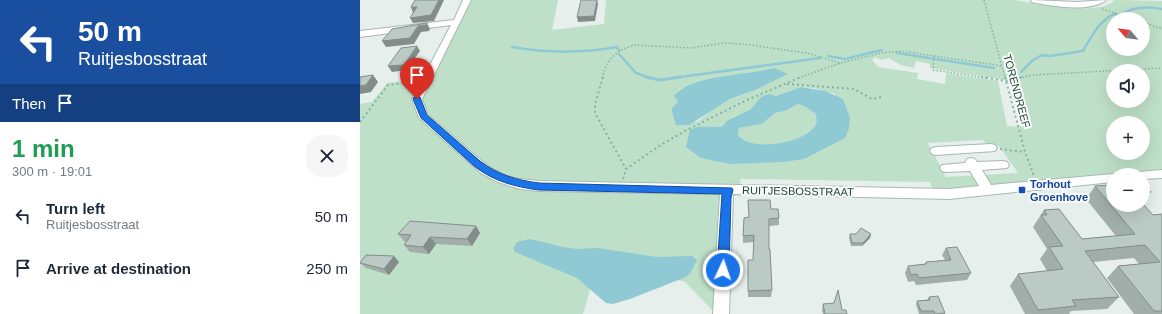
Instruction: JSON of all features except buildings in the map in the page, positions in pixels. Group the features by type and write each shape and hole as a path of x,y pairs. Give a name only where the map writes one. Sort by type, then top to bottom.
{"street":[{"name":"RUITJESBOSSTRAAT","path":"467,0 417,99 424,116 485,170 502,179 520,184 539,186 949,194 1106,179"},
{"path":"1035,0 1081,4 1092,4 1102,0"},
{"path":"360,34 457,22"},
{"path":"936,151 991,148"},
{"path":"963,150 988,190"},
{"path":"946,168 1004,165"},
{"path":"1150,175 1162,174"},
{"path":"720,314 726,198 728,190"}],"path":[{"name":"TORENDREEF","path":"984,0 1025,152 1037,186"},
{"path":"1092,4 1095,7 1111,12"},
{"path":"1150,25 1162,29"},
{"path":"626,169 595,113 595,104 606,66 612,57 621,50 635,45 691,48 725,43 743,44 808,53 841,63"},
{"path":"619,188 626,169 659,146 685,131 746,100 786,83 841,63 881,53 900,51 1002,66"},
{"path":"934,56 933,70 1006,82 1033,75 1162,68"},
{"path":"360,122 388,85 425,81"},
{"path":"786,83 828,88 854,89 872,98 881,97"},
{"path":"991,148 1025,152"}],"green space":[{"path":"468,0 558,0 552,30 604,24 606,0 1015,0 1068,8 1097,8 1108,5 1114,0 1162,1 1162,170 1150,171 1150,168 1106,168 1106,175 946,190 933,189 930,182 741,179 740,186 724,186 715,313 684,281 635,275 590,290 583,314 360,314 360,104 372,102 387,83 423,78","holes":["875,57 882,60 889,58 901,65 914,68 916,61 930,64 930,68 1011,81 1023,127 1007,126 998,81 946,73 945,84 917,79 918,73 878,67 872,60","774,69 755,90 730,99 697,122 673,116 671,109 679,102 679,90 713,78","801,87 813,88 835,94 804,159 690,131 703,127 709,128 723,126 733,117 750,110 760,100 770,94 776,96","983,140 988,146 999,146 1018,173 946,177 928,143"]},
{"path":"798,104 816,114 816,124 811,131 802,137 778,144 766,145 754,144 745,141 738,135 739,128 756,125 766,121 775,113 785,111"}],"water":[{"path":"774,68 788,74 755,90 730,99 689,125 676,125 671,109 678,102 674,96 682,89 693,83 706,80"},
{"path":"801,87 825,91 843,99 850,118 849,129 845,138 804,159 783,162 730,164 701,158 686,147 690,130 698,127 723,126 728,120 750,110 761,97 770,94 776,96","holes":["798,104 816,114 816,124 811,131 791,141 755,144 738,135 739,128 762,124 775,113 785,111"]},
{"path":"530,239 577,249 597,248 657,257 692,256 697,260 691,272 686,277 630,299 613,304 606,303 577,278 515,252 513,249 517,242"}],"waterway":[{"path":"1126,12 1137,8 1162,9"},
{"path":"1021,72 1033,60 1042,55 1050,56 1083,51 1096,30 1106,19"},
{"path":"512,47 564,52 617,47 619,51"},
{"path":"828,56 845,59 882,50"},
{"path":"897,53 994,68"},
{"path":"619,54 636,73 649,78"},
{"path":"677,78 820,58"},
{"path":"649,78 660,80 677,78"}],"place":[{"name":"Torhout Groenhove","path":"1022,190"}],"route":[{"path":"417,99 424,116 485,170 502,179 520,184 539,186 728,190 726,198 723,270"}]}
